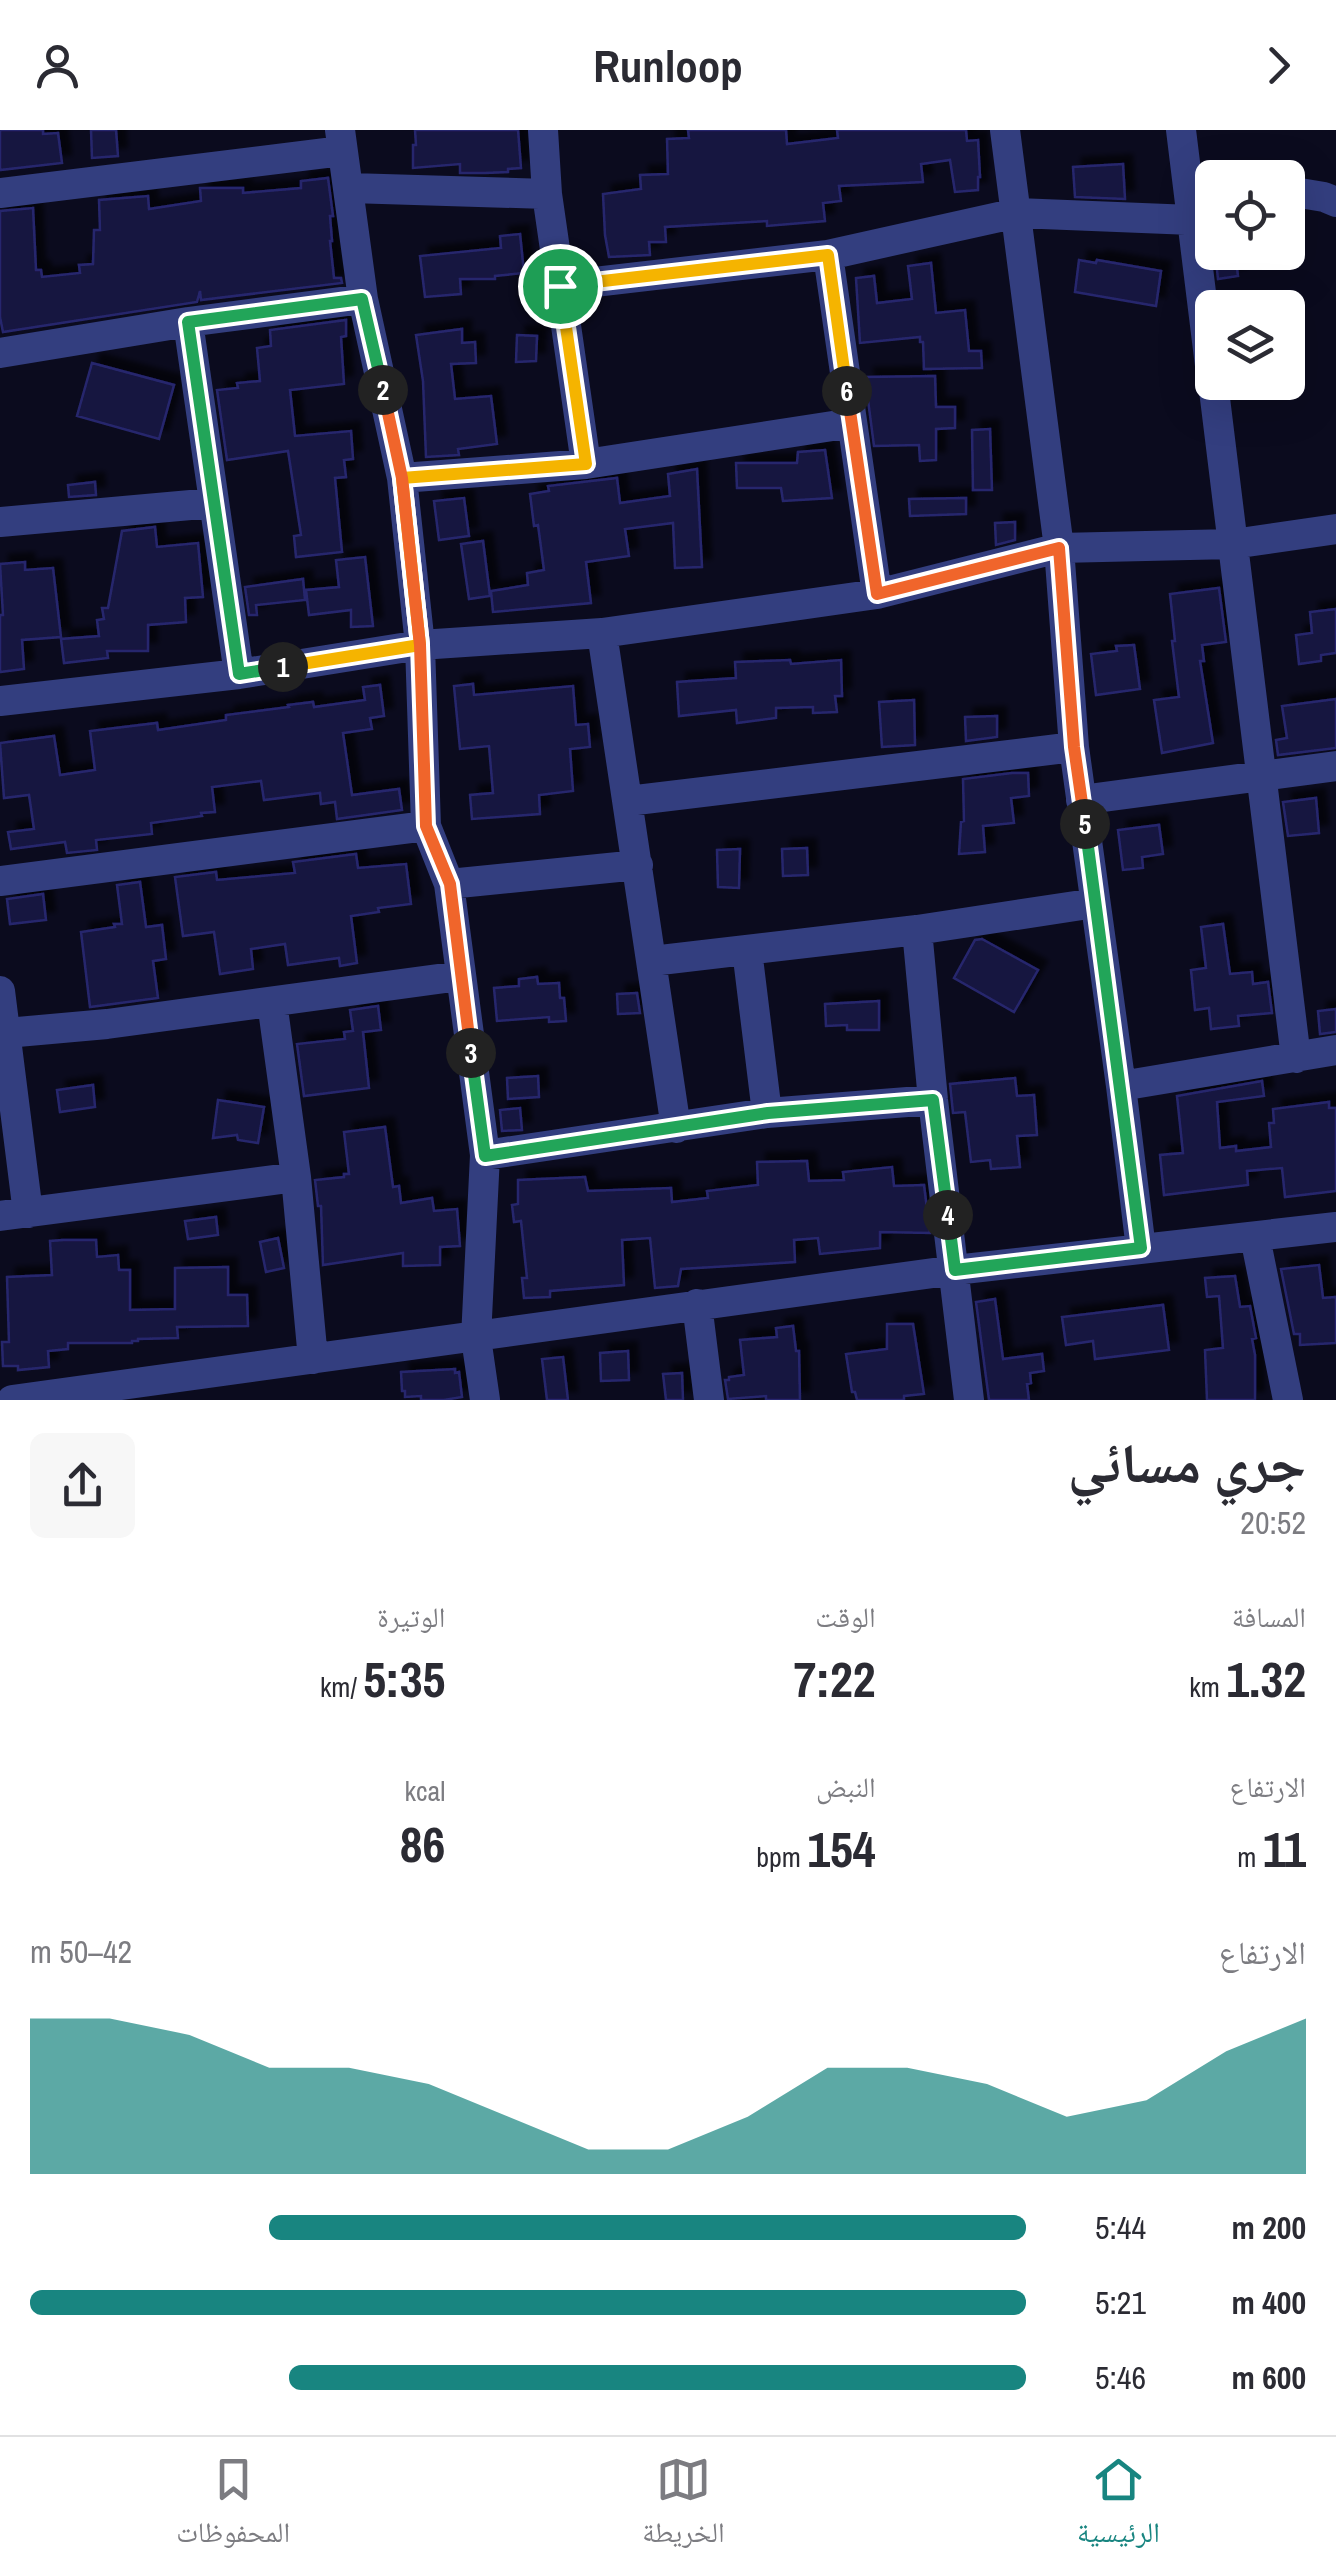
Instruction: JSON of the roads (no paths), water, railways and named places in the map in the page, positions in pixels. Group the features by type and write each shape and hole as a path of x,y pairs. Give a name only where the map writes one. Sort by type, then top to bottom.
{"street":[{"path":"544,130 547,194 586,464"},
{"path":"1005,130 1059,548 1074,747 1141,1248"},
{"path":"1181,130 1195,172"},
{"path":"0,193 341,140 362,299 402,478 420,645 426,826 450,884 485,1156 476,1338 484,1400"},
{"path":"350,188 547,194"},
{"path":"1305,193 1336,202"},
{"path":"1195,208 1192,220 1201,290"},
{"path":"560,286 828,255 1017,213 1192,220"},
{"path":"828,255 877,594"},
{"path":"0,353 362,299"},
{"path":"188,322 239,674"},
{"path":"1214,400 1296,1058"},
{"path":"402,478 586,464 852,424"},
{"path":"0,522 214,503"},
{"path":"0,701 239,674 420,645 602,632 877,594 1059,548 1233,544 1336,529"},
{"path":"602,632 676,1128"},
{"path":"628,801 1074,747"},
{"path":"1082,800 1336,766"},
{"path":"0,881 426,826"},
{"path":"450,884 638,865"},
{"path":"652,961 917,930 1095,903"},
{"path":"917,930 933,1100 970,1400"},
{"path":"747,950 768,1113"},
{"path":"6,1033 107,1024 460,976"},
{"path":"0,991 6,1033 14,1214 296,1177"},
{"path":"272,1002 296,1177 313,1359"},
{"path":"1121,1086 1336,1050"},
{"path":"485,1156 768,1113 933,1100"},
{"path":"12,1400 59,1397 955,1270 1336,1227"},
{"path":"1256,1238 1288,1400"},
{"path":"697,1304 709,1400"}]}
